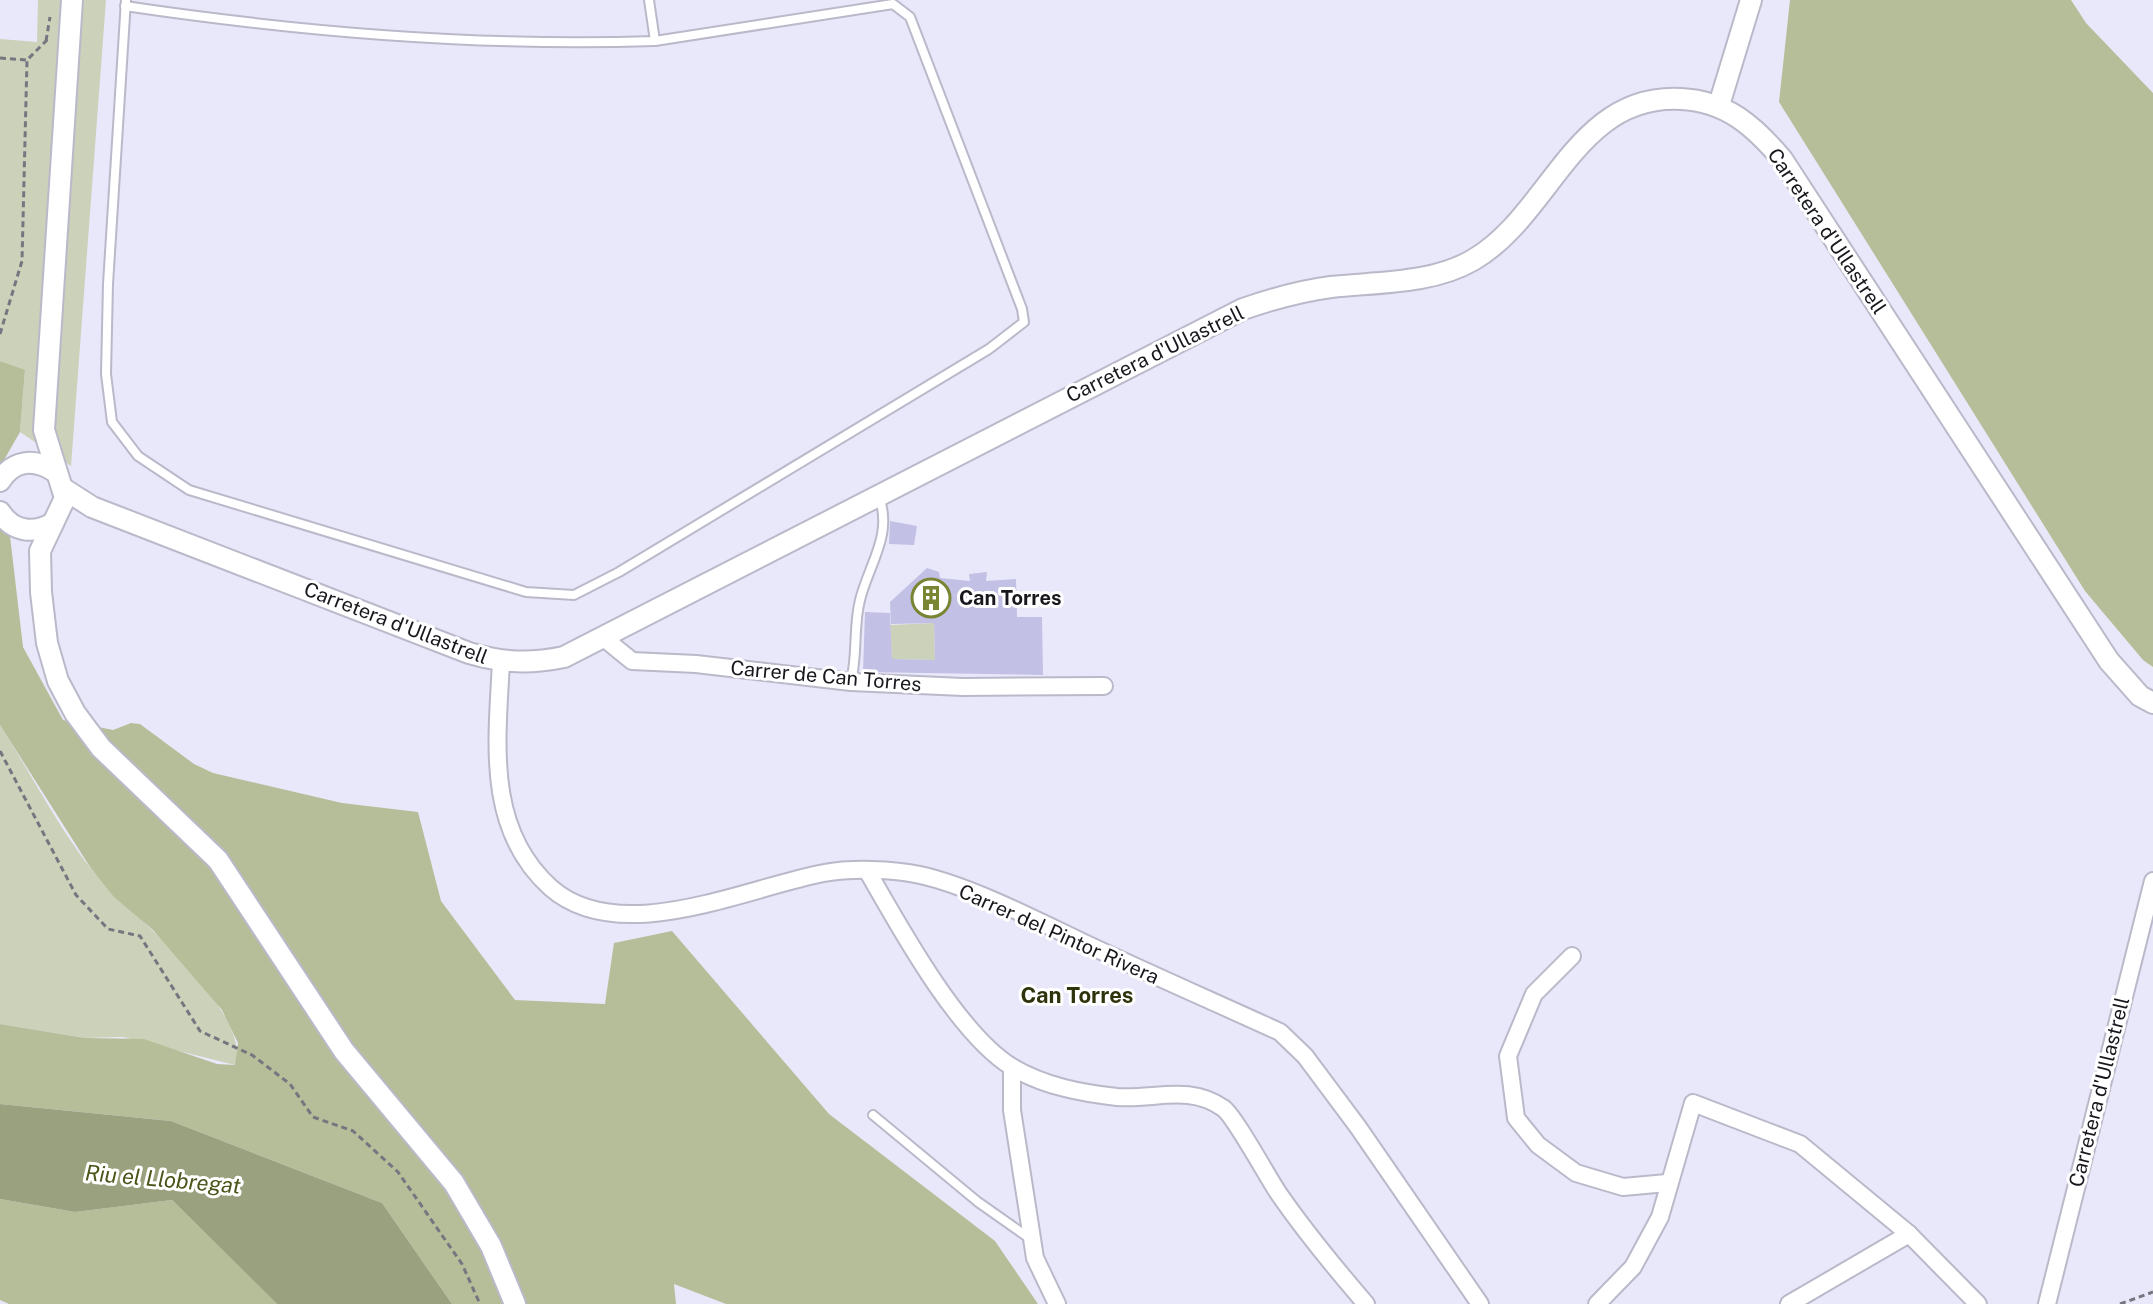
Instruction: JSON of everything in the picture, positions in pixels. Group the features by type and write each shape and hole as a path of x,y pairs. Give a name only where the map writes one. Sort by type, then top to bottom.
{"street":[{"path":"72,0 44,430 58,498 40,551 47,643 58,681 75,713 101,748 218,860 344,1051 460,1193 491,1246 515,1304"},
{"path":"1719,105 1751,0"},
{"name":"Carretera d'Ullastrell","path":"26,462 36,463 58,498 92,507 501,662 536,663 564,657 605,639 1243,309 1285,294 1418,278 1474,259 1512,224 1582,142 1629,106 1668,98 1719,105 1760,133 1782,159 2109,661 2140,696 2153,703"},
{"path":"0,481 8,470 26,462 44,430"},
{"path":"26,530 58,498"},
{"path":"0,512 8,522 26,530 40,551"},
{"name":"Carrer de Can Torres","path":"605,639 632,661 696,664 851,682 963,687 1104,686"},
{"name":"Carrer del Pintor Rivera","path":"501,662 498,784 504,815 515,844 534,873 558,893 584,909 633,915 679,908 824,873 868,872 920,875 1019,912 1280,1032 1305,1056 1358,1127 1480,1304"},
{"path":"868,872 938,983 979,1038 1012,1067 1063,1089 1121,1097 1188,1093 1225,1109 1307,1234 1366,1304"},
{"name":"Carretera d'Ullastrell","path":"2047,1304 2153,881"},
{"path":"1572,956 1534,994 1508,1056 1516,1118 1538,1145 1576,1173 1623,1187 1667,1183"},
{"path":"1012,1067 1012,1110 1035,1258 1057,1304"},
{"path":"1597,1304 1633,1267 1660,1217 1667,1183 1693,1103 1800,1144 1909,1234 1978,1304"},
{"path":"1789,1304 1909,1234"}],"lane":[{"path":"649,0 655,41"},
{"path":"126,3 248,24 526,44 655,41 893,4 910,17 1022,309 1024,322 989,349 619,572 574,595 526,592 189,490 138,456 112,422 106,374 108,284 126,3"},
{"path":"851,682 860,598 880,551 883,534 884,511 879,496"},
{"path":"873,1115 978,1202 1032,1240"}],"path":[{"path":"0,334 22,261 27,60 46,41 50,14"},
{"path":"0,58 27,60"},
{"path":"0,751 76,895 108,929 140,936 200,1031 252,1055 290,1084 313,1117 353,1131 398,1172 462,1264 480,1304"},
{"path":"2120,1304 2153,1292"}],"shaded area":[{"path":"38,0 106,0 71,466 20,432 25,371 0,361 0,39 37,42"},
{"path":"1790,0 2071,0 2086,23 2153,93 2153,667 2143,660 2085,591 1779,102"},
{"path":"0,361 25,370 20,432 0,467"},
{"path":"0,520 10,536 23,647 63,720 113,730 131,723 140,724 194,764 213,773 342,803 418,812 441,901 515,1000 605,1004 614,943 672,931 829,1114 995,1241 1038,1304 726,1304 674,1284 676,1304 452,1304 382,1203 171,1121 0,1104 0,1024 85,1038 144,1039 217,1064 235,1065 238,1043 222,1010 153,930 114,897 90,867 0,725"},
{"path":"934,623 935,660 892,659 890,625"},
{"path":"0,725 88,865 206,988 225,1016 236,1042 235,1065 123,1037 85,1038 0,1024"},
{"path":"0,1199 75,1212 172,1200 277,1304 9,1304 0,1300"}],"water":[{"name":"Riu el Llobregat","path":"0,1104 171,1121 382,1203 452,1304 277,1304 172,1200 75,1212 0,1199"}],"building":[{"path":"890,521 917,526 914,545 889,544"},
{"name":"Can Torres","path":"927,568 939,572 940,578 970,581 969,574 987,572 986,581 1016,579 1017,617 1042,617 1043,675 863,672 865,612 890,613 892,659 935,660 934,623 891,624 890,602"}],"place":[{"name":"Can Torres","path":"931,598"}],"district":[{"name":"Can Torres","path":"1077,995"}]}
